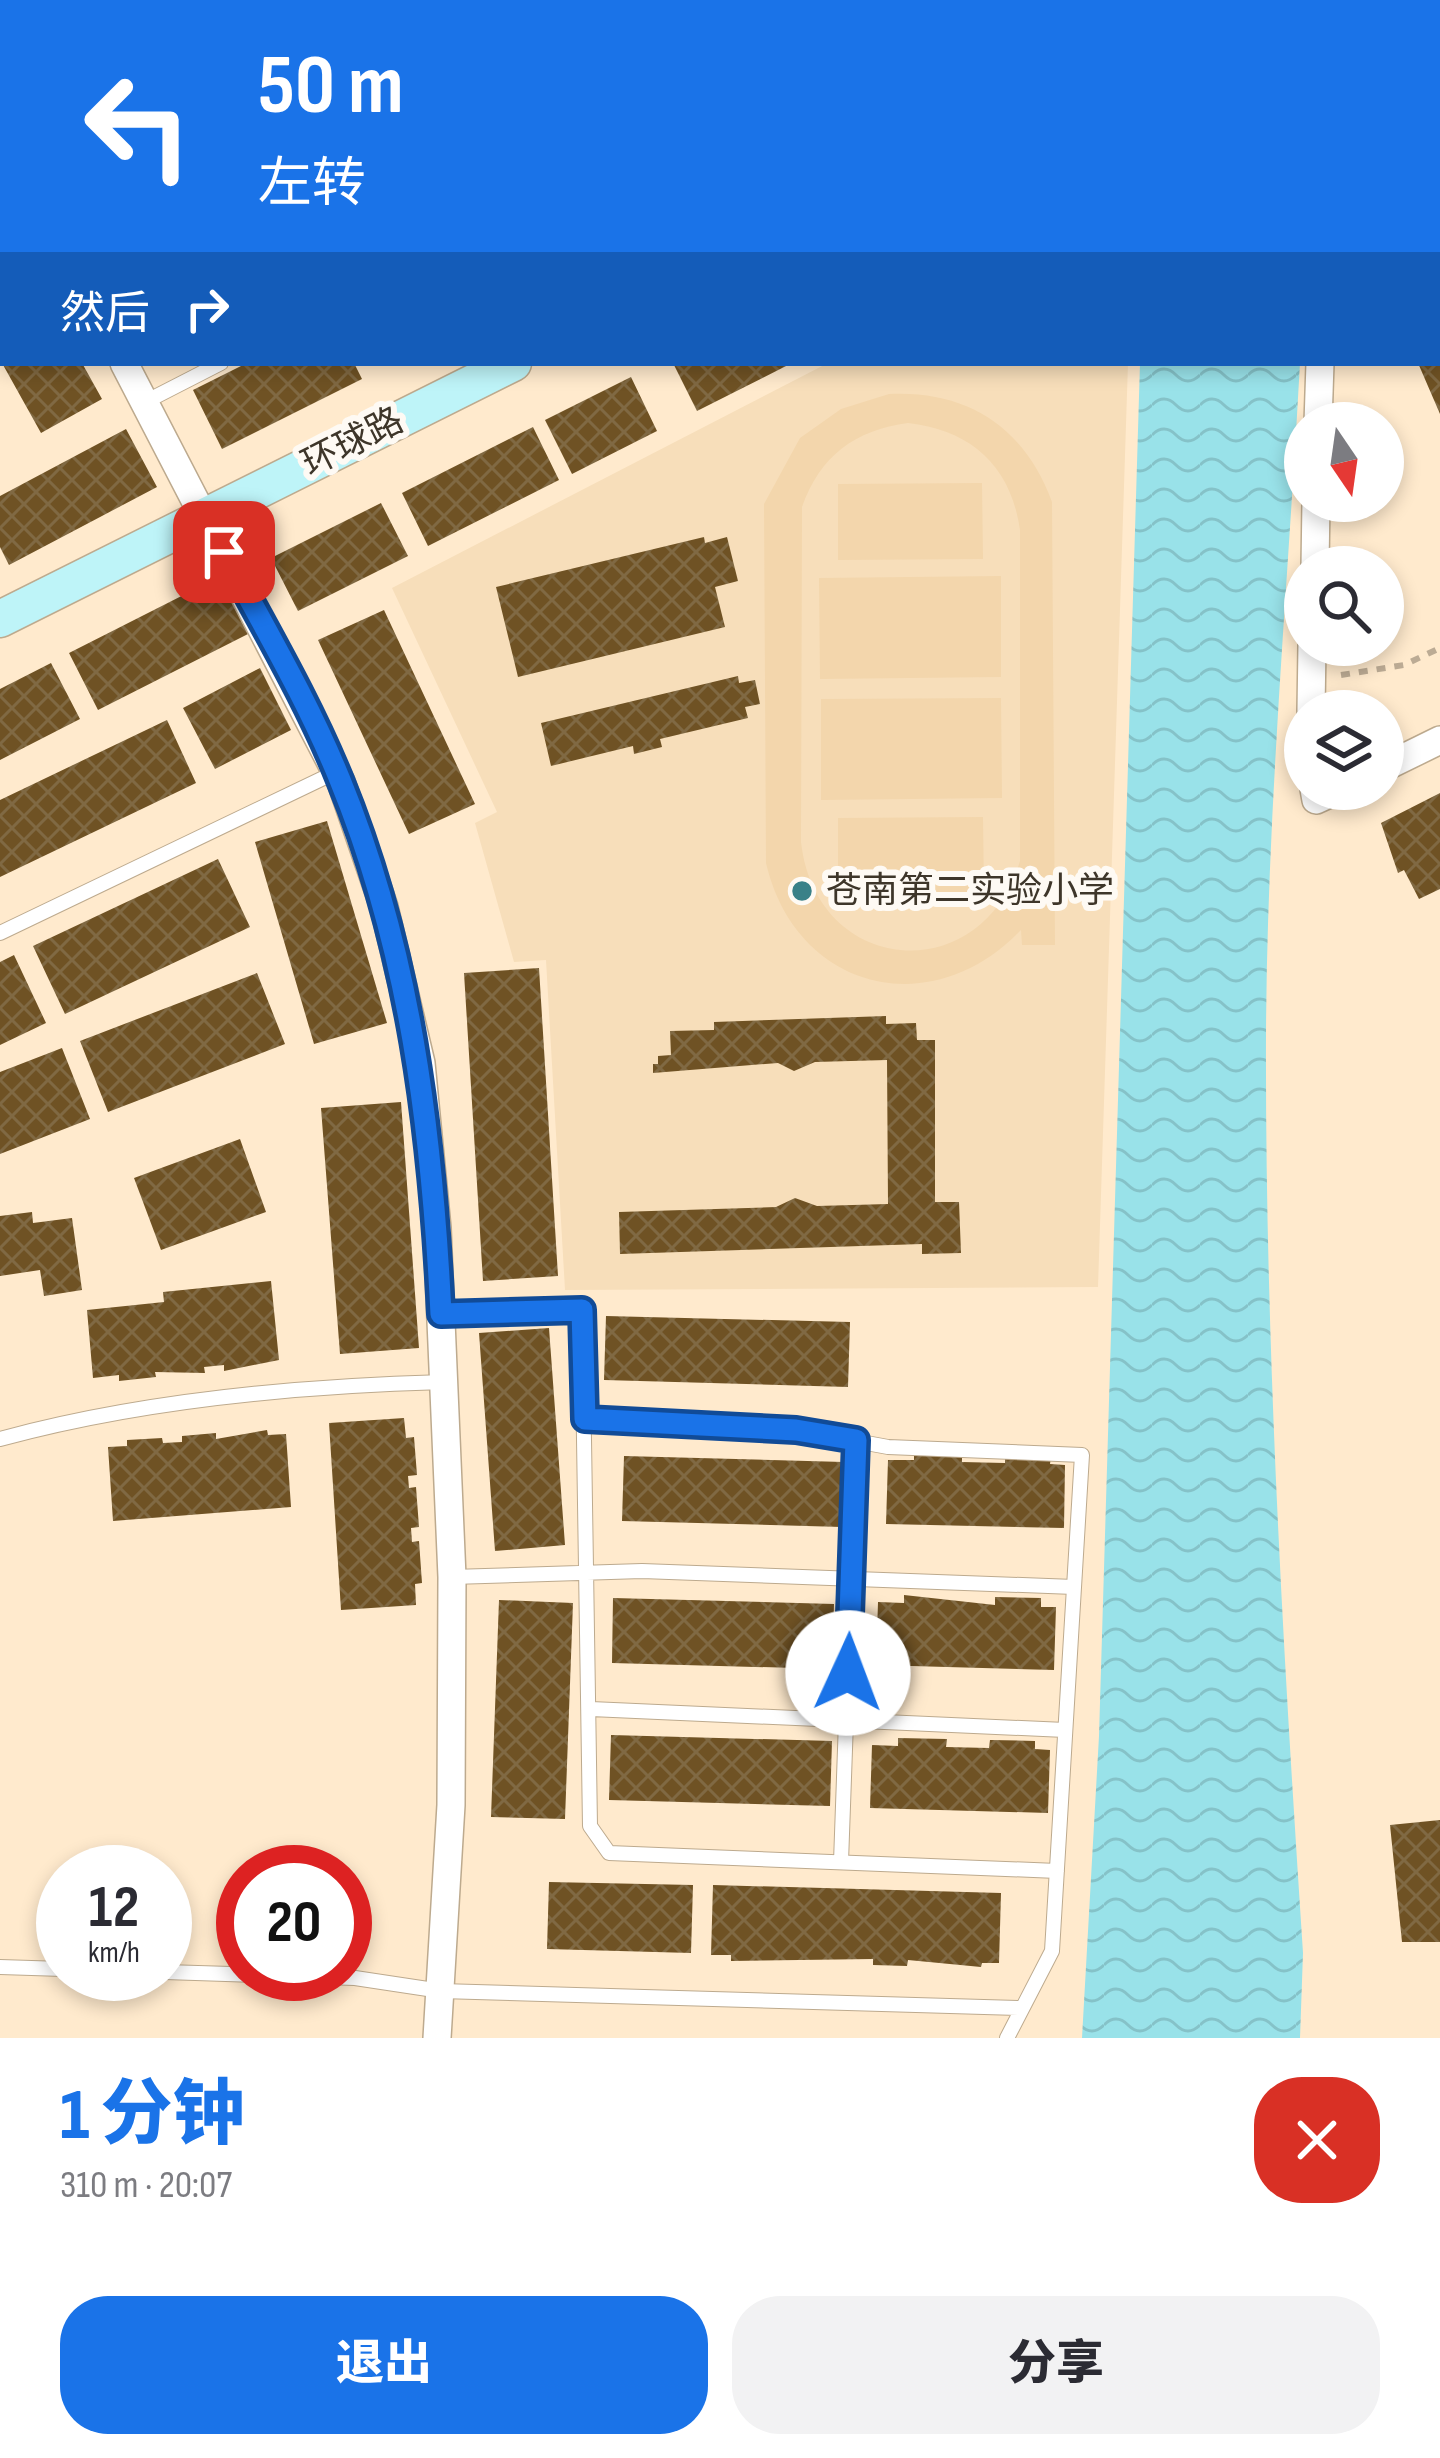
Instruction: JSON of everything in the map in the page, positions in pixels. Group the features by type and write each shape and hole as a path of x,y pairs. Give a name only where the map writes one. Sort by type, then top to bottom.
{"street":[{"path":"126,366 337,772 384,908 421,1064 441,1314 452,1577 452,1784 437,2038"},
{"name":"环球路","path":"0,619 507,366"},
{"path":"1319,402 1320,366"},
{"path":"1312,666 1312,690"},
{"path":"1404,758 1440,740"}],"lane":[{"path":"145,402 215,366"},
{"path":"0,933 337,772"},
{"path":"441,1314 582,1310 590,1574 590,1826 609,1853 1057,1871"},
{"path":"0,1439 85,1416 363,1384 444,1382"},
{"path":"585,1419 796,1430 888,1447 1082,1455 1052,1951 1007,2038"},
{"path":"841,1862 856,1440"},
{"path":"452,1577 642,1570 1074,1587"},
{"path":"591,1709 1065,1730"},
{"path":"0,1967 36,1968"},
{"path":"192,1973 355,1978 441,1990 1019,2008"}],"path":[{"path":"1312,675 1374,672 1440,648"}],"shaded area":[{"name":"苍南第二实验小学","path":"822,366 1128,366 1098,1287 565,1290 546,960 514,962 475,823 497,812 392,588"},
{"path":"889,394 918,394 968,407 1009,434 1026,453 1052,502 1055,945 1022,945 1021,930 986,959 948,977 909,984 871,980 836,965 806,941 782,906 766,863 764,504 800,438 841,409","holes":["908,423 969,443 997,470 1008,487 1020,530 1020,861 1000,903 971,931 938,947 902,950 867,941 836,920 813,887 801,842 802,507 829,460 856,439"]},
{"path":"982,483 983,559 838,560 838,484"},
{"path":"1001,576 1001,677 820,679 819,578"},
{"path":"1001,698 1002,798 821,800 821,699"},
{"path":"983,817 984,893 838,894 838,818"}],"water":[{"path":"1140,366 1300,366 1298,402 1284,402 1284,522 1290,522 1289,546 1284,546 1267,951 1266,1150 1282,1609 1303,1953 1300,2038 1082,2038 1099,1736"}],"building":[{"path":"4,366 84,366 102,399 41,433"},
{"path":"241,366 356,366 362,379 222,449 193,390"},
{"path":"674,366 786,366 697,411"},
{"path":"1419,366 1440,366 1440,414"},
{"path":"631,377 657,431 572,474 545,420"},
{"path":"533,427 559,480 428,546 402,493"},
{"path":"126,429 157,487 9,565 0,547 0,496"},
{"path":"381,503 408,556 298,611 271,558"},
{"path":"704,537 705,543 727,537 738,581 715,587 725,627 518,677 496,587"},
{"path":"219,577 248,634 98,710 69,653"},
{"path":"384,610 475,804 409,834 318,640"},
{"path":"51,663 80,719 0,760 0,689"},
{"path":"260,668 291,730 215,769 183,708"},
{"path":"738,676 739,683 755,680 760,704 745,707 748,718 660,739 662,747 634,754 633,746 551,766 541,723"},
{"path":"167,720 196,783 0,877 0,800"},
{"path":"1440,793 1440,889 1419,899 1404,870 1398,873 1381,823"},
{"path":"327,821 387,1023 314,1044 255,842"},
{"path":"218,859 250,927 65,1014 33,946"},
{"path":"14,955 46,1023 0,1045 0,962"},
{"path":"539,968 558,1276 483,1281 464,973"},
{"path":"257,973 285,1044 108,1112 80,1041"},
{"path":"886,1016 886,1024 916,1023 917,1040 935,1040 935,1202 959,1202 961,1253 922,1254 922,1244 620,1254 619,1212 776,1207 795,1198 817,1206 888,1204 887,1060 815,1062 794,1071 778,1063 653,1073 658,1056 671,1055 670,1031 714,1030 714,1022"},
{"path":"62,1048 90,1119 0,1154 0,1072"},
{"path":"401,1102 419,1348 340,1354 321,1108"},
{"path":"240,1139 266,1212 161,1250 134,1178"},
{"path":"32,1212 33,1223 72,1218 82,1290 44,1296 40,1270 0,1276 0,1216"},
{"path":"271,1281 279,1360 224,1371 224,1365 204,1367 205,1373 155,1372 156,1377 119,1381 119,1375 93,1378 87,1310 164,1302 163,1292"},
{"path":"606,1316 850,1322 848,1387 604,1380"},
{"path":"549,1328 565,1545 495,1551 479,1333"},
{"path":"404,1418 406,1438 414,1437 417,1475 408,1476 409,1488 416,1487 419,1527 411,1528 412,1542 419,1541 422,1583 415,1584 416,1605 341,1610 329,1423"},
{"path":"267,1430 268,1435 286,1434 291,1507 113,1521 108,1447 127,1446 127,1440 182,1442 182,1436 216,1433 216,1439"},
{"path":"914,1453 962,1454 962,1462 1005,1463 1005,1455 1051,1457 1050,1464 1065,1465 1064,1528 886,1524 888,1460 914,1460"},
{"path":"624,1456 844,1462 842,1527 622,1521"},
{"path":"904,1595 995,1605 995,1597 1041,1598 1041,1607 1056,1607 1054,1670 876,1665 878,1602 904,1603"},
{"path":"613,1598 834,1604 832,1669 612,1663"},
{"path":"499,1600 573,1603 565,1819 491,1817"},
{"path":"611,1735 832,1741 830,1806 609,1800"},
{"path":"898,1738 947,1739 946,1747 989,1748 990,1740 1035,1741 1035,1749 1050,1750 1048,1813 870,1808 872,1745 898,1746"},
{"path":"1440,1820 1440,1942 1402,1942 1390,1825"},
{"path":"549,1882 693,1885 691,1953 547,1949"},
{"path":"713,1885 1001,1893 999,1963 982,1963 981,1967 908,1960 907,1966 873,1965 873,1959 731,1961 731,1955 711,1955"}],"place":[{"name":"苍南第二实验小学","path":"802,891"}],"route":[{"path":"224,552 337,772 384,908 421,1064 441,1314 582,1310 585,1419 796,1430 856,1440 848,1673"}]}
